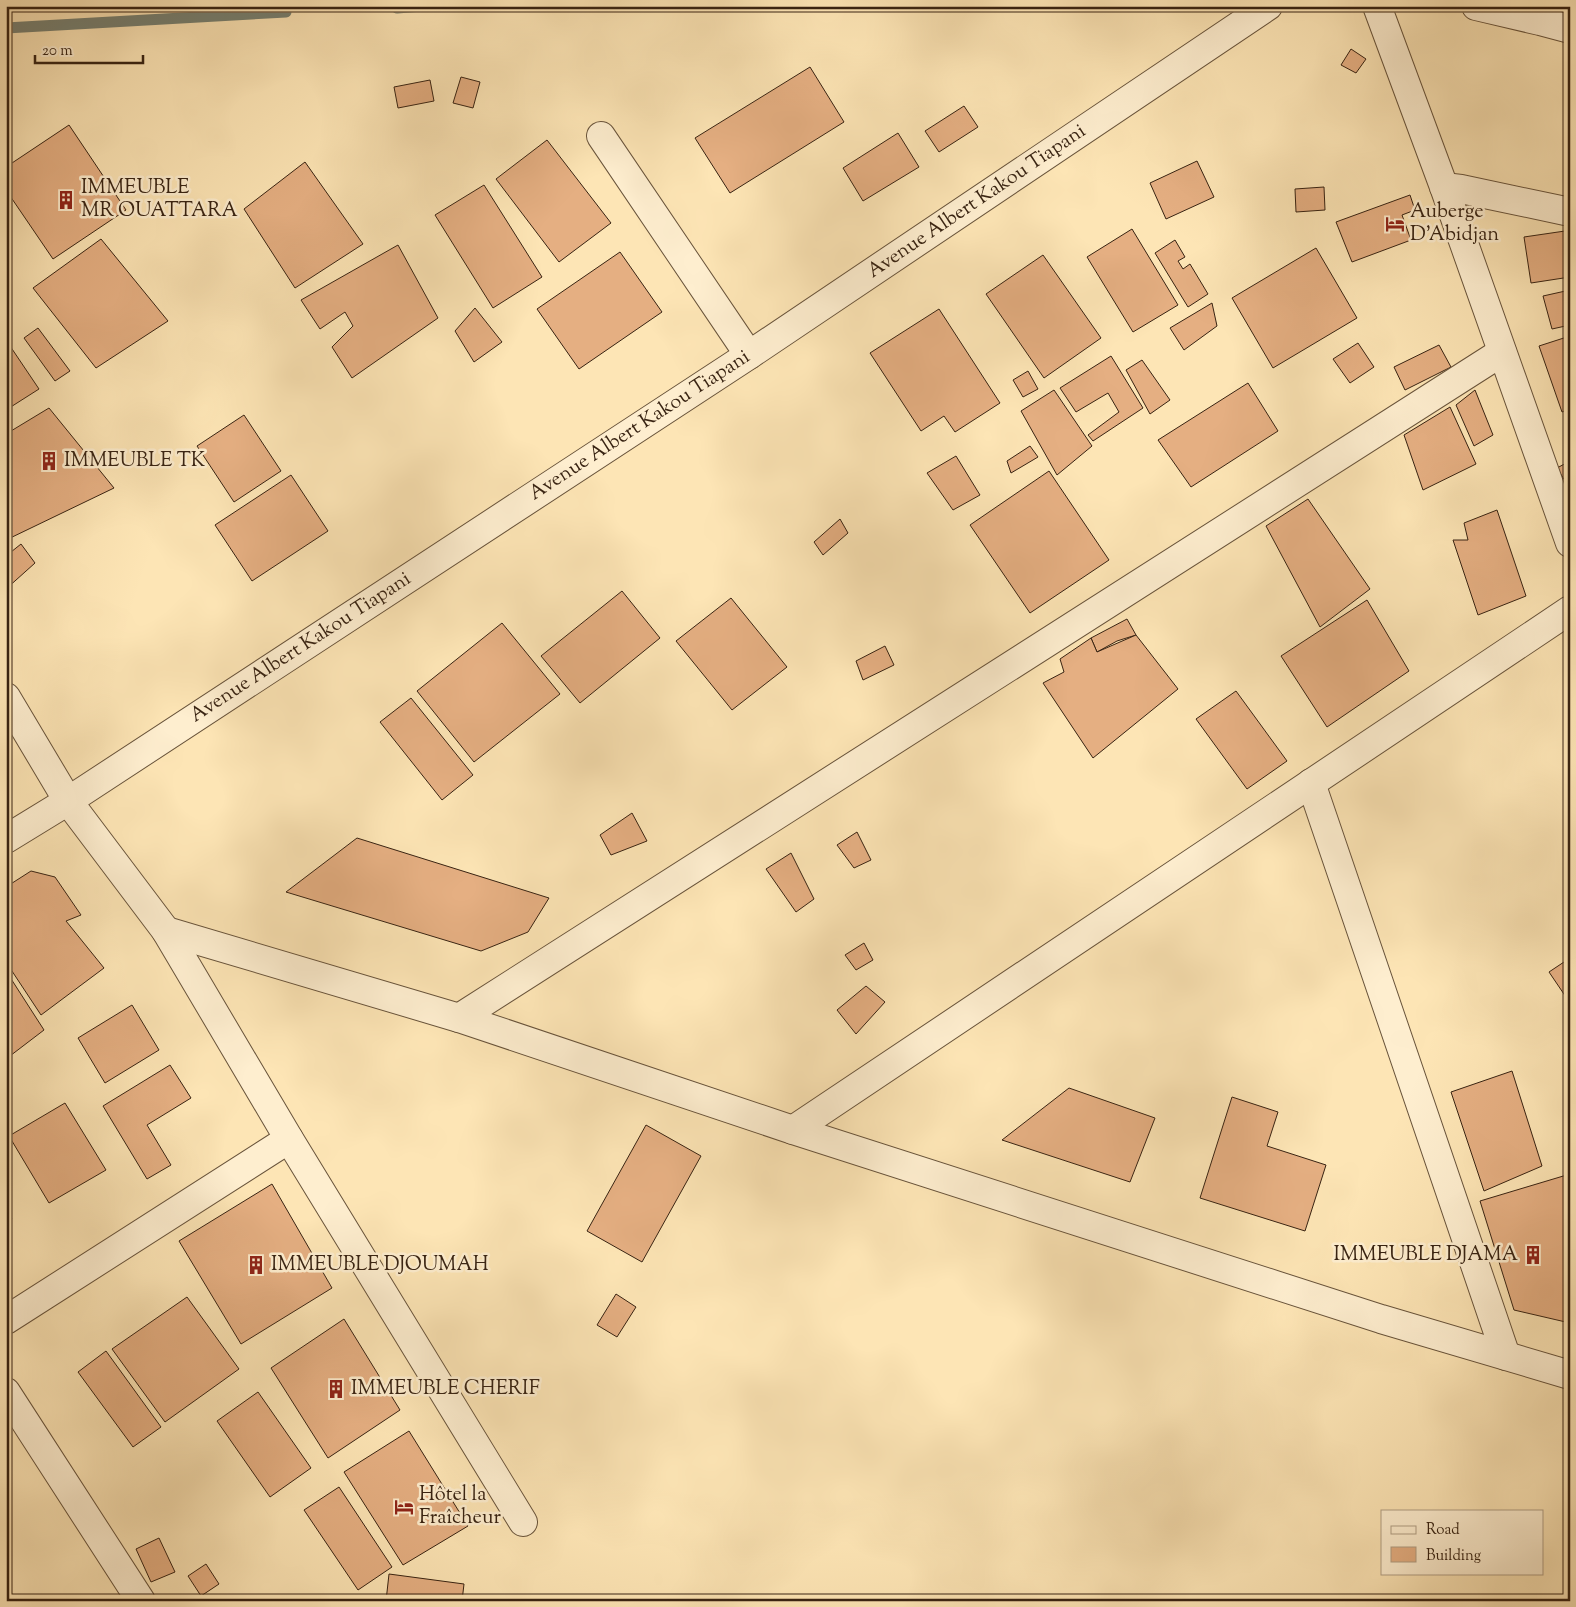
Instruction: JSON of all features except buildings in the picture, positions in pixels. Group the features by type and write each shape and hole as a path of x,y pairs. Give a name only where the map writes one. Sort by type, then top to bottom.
{"street":[{"name":"Avenue Albert Kakou Tiapani","path":"6,839 68,801 749,355 1268,6"},
{"path":"1377,6 1444,187 1570,543"},
{"path":"1476,6 1570,29"},
{"path":"601,136 749,355"},
{"path":"1444,187 1570,212"},
{"path":"459,1018 1502,352"},
{"path":"793,1130 1570,610"},
{"path":"6,697 68,801 166,931 289,1139 523,1522"},
{"path":"1311,783 1506,1356"},
{"path":"166,931 459,1018 793,1130 1362,1312 1570,1375"},
{"path":"6,1320 289,1139"},
{"path":"6,1392 141,1601"}],"waterway":[{"path":"397,8 422,6"},
{"path":"6,28 286,12"}],"place":[{"name":"IMMEUBLE MR OUATTARA","path":"66,200"},
{"name":"Auberge D'Abidjan","path":"1395,224"},
{"name":"IMMEUBLE TK","path":"49,461"},
{"name":"IMMEUBLE DJAMA","path":"1533,1255"},
{"name":"IMMEUBLE DJOUMAH","path":"256,1265"},
{"name":"IMMEUBLE CHERIF","path":"336,1389"},
{"name":"Hôtel la Fraîcheur","path":"404,1507"}]}
